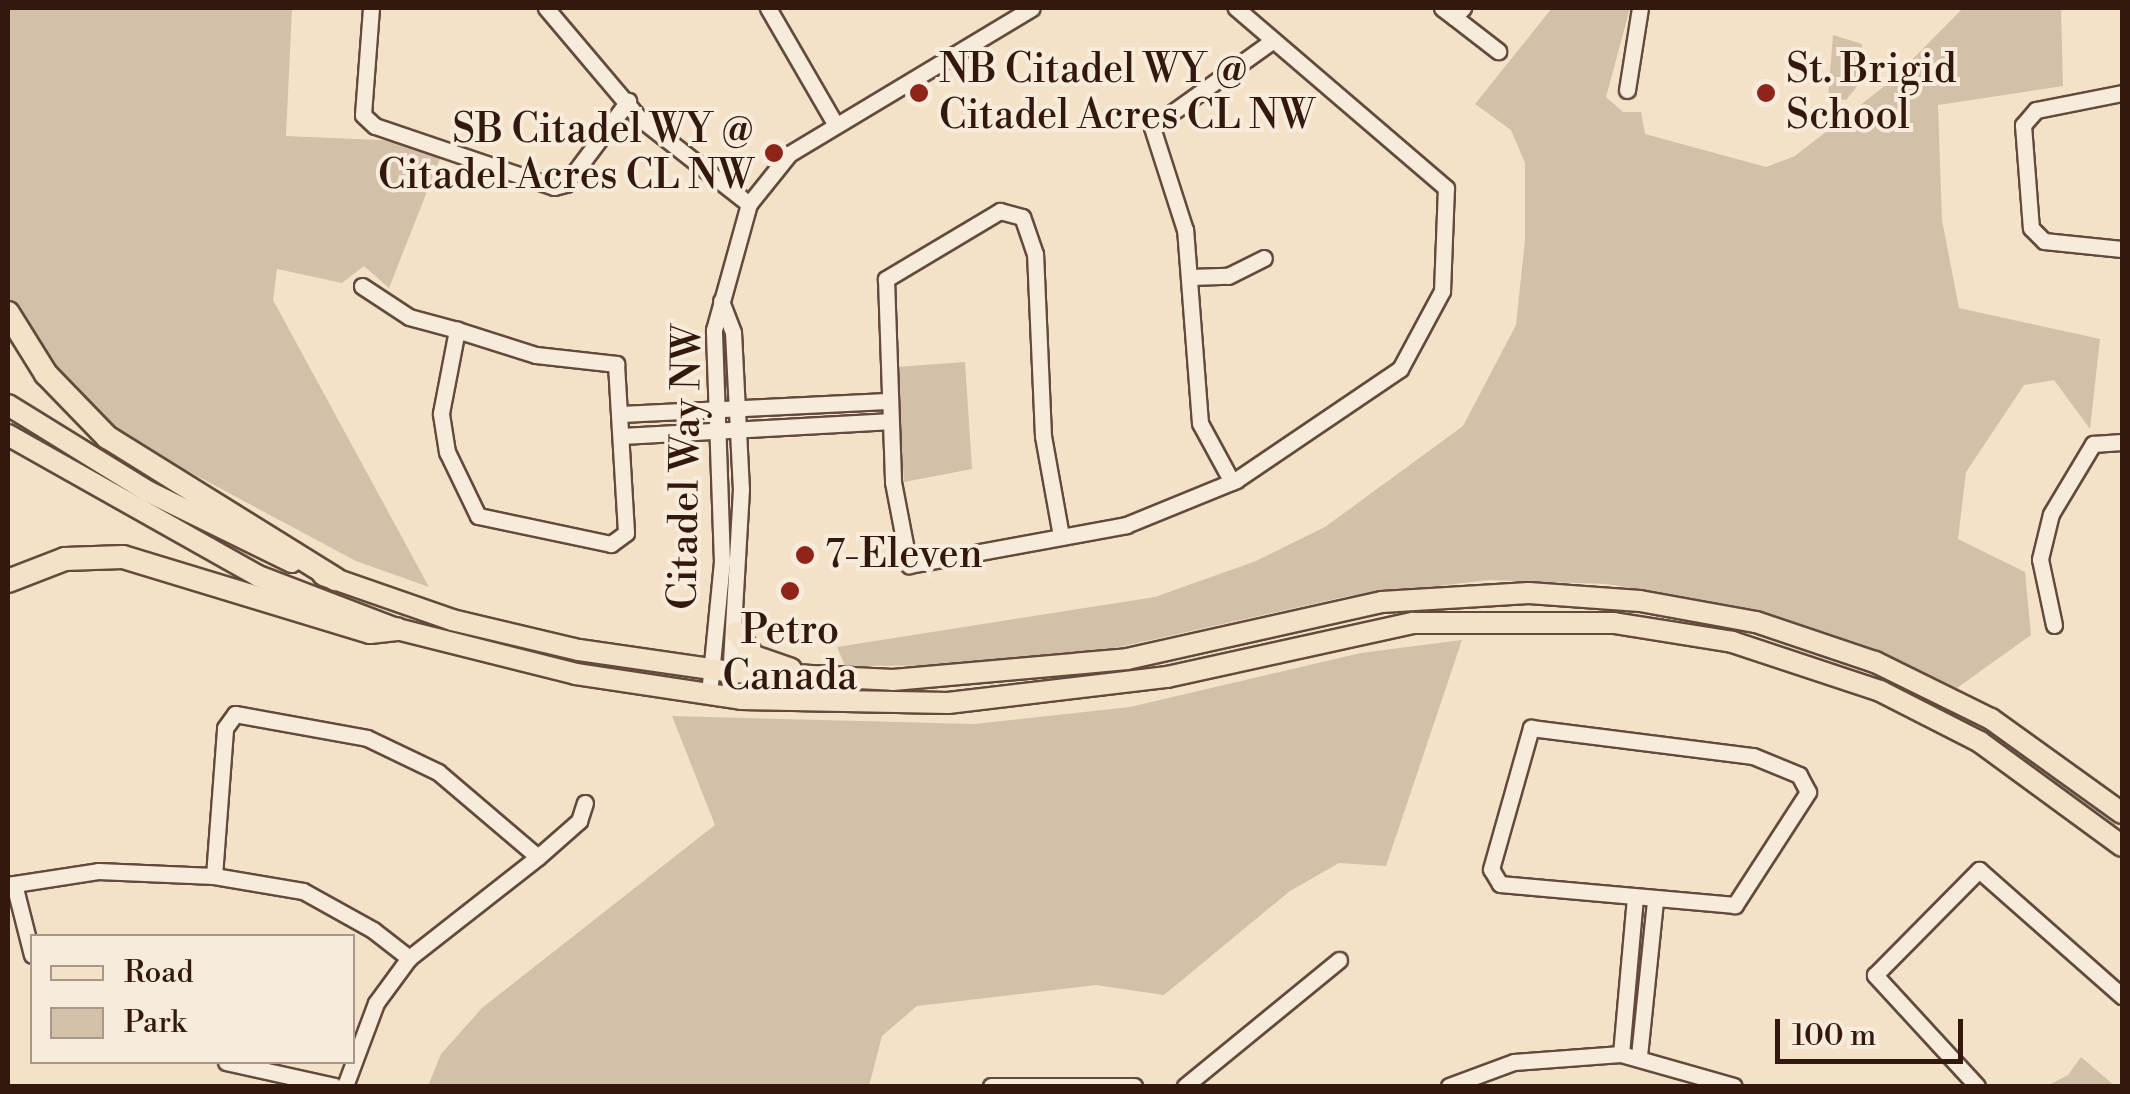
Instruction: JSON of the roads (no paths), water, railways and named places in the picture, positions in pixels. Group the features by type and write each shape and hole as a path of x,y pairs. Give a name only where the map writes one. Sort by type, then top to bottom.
{"highway":[{"path":"8,312 46,374 107,438 335,579"},
{"path":"8,581 65,559 123,558 370,632 397,630"}],"main road":[{"path":"8,405 148,492 335,579 494,631 722,670 821,678 1018,674 1382,602 1584,595 1756,622 1875,662 1991,720 2122,813"},
{"path":"8,435 183,540 397,630 491,656 719,696 1014,699 1413,624 1614,622 1732,642 1880,691 1980,742 2122,846"},
{"path":"736,632 754,656 821,678"}],"street":[{"path":"371,8 362,114 375,126 554,187 566,184 628,101"},
{"path":"546,8 678,155 749,204"},
{"path":"768,8 834,122"},
{"name":"Citadel Way NW","path":"719,696 722,562 714,409 722,301 749,204 789,154 834,122 1032,8"},
{"path":"1061,536 1044,436 1035,254 1022,216 1000,210 886,279 888,422 909,565 1061,536 1174,510 1232,482 1400,369 1442,291 1450,247 1446,188 1268,44 1236,8"},
{"path":"1627,90 1640,8"},
{"path":"1453,11 1498,50"},
{"path":"1232,482 1198,410 1190,276 1152,127 1268,44"},
{"path":"2122,93 2036,110 2023,125 2031,228 2044,241 2122,249"},
{"path":"1190,276 1228,276 1264,258"},
{"path":"362,286 377,304 457,330 536,356 604,358 619,373 626,534 611,544 478,516 447,452 441,413 457,330"},
{"name":"Citadel Way NW","path":"722,301 740,430 736,632 722,670"},
{"path":"621,414 888,402"},
{"path":"622,436 888,422"},
{"path":"2054,624 2040,559 2051,514 2093,444 2122,442"},
{"path":"214,876 227,721 245,712 323,724 406,755 470,794 538,857"},
{"path":"1531,728 1752,756 1805,779 1804,800 1735,904 1635,898 1500,884 1492,874 1531,728"},
{"path":"355,1060 376,1004 408,958 538,857 579,821 585,804"},
{"path":"1978,1086 1875,975 1979,870 2122,996"},
{"path":"30,948 11,884 98,871 214,876 303,891 408,958"},
{"path":"1621,1054 1635,898"},
{"path":"1639,1056 1656,901"},
{"path":"1186,1086 1339,960"},
{"path":"1448,1086 1514,1062 1621,1054 1734,1086"},
{"path":"235,1064 334,1086"},
{"path":"991,1086 1134,1086"}],"place":[{"name":"NB Citadel WY @ Citadel Acres CL NW","path":"919,93"},
{"name":"St. Brigid School","path":"1766,93"},
{"name":"SB Citadel WY @ Citadel Acres CL NW","path":"774,153"},
{"name":"7-Eleven","path":"805,555"},
{"name":"Petro Canada","path":"790,591"}]}
